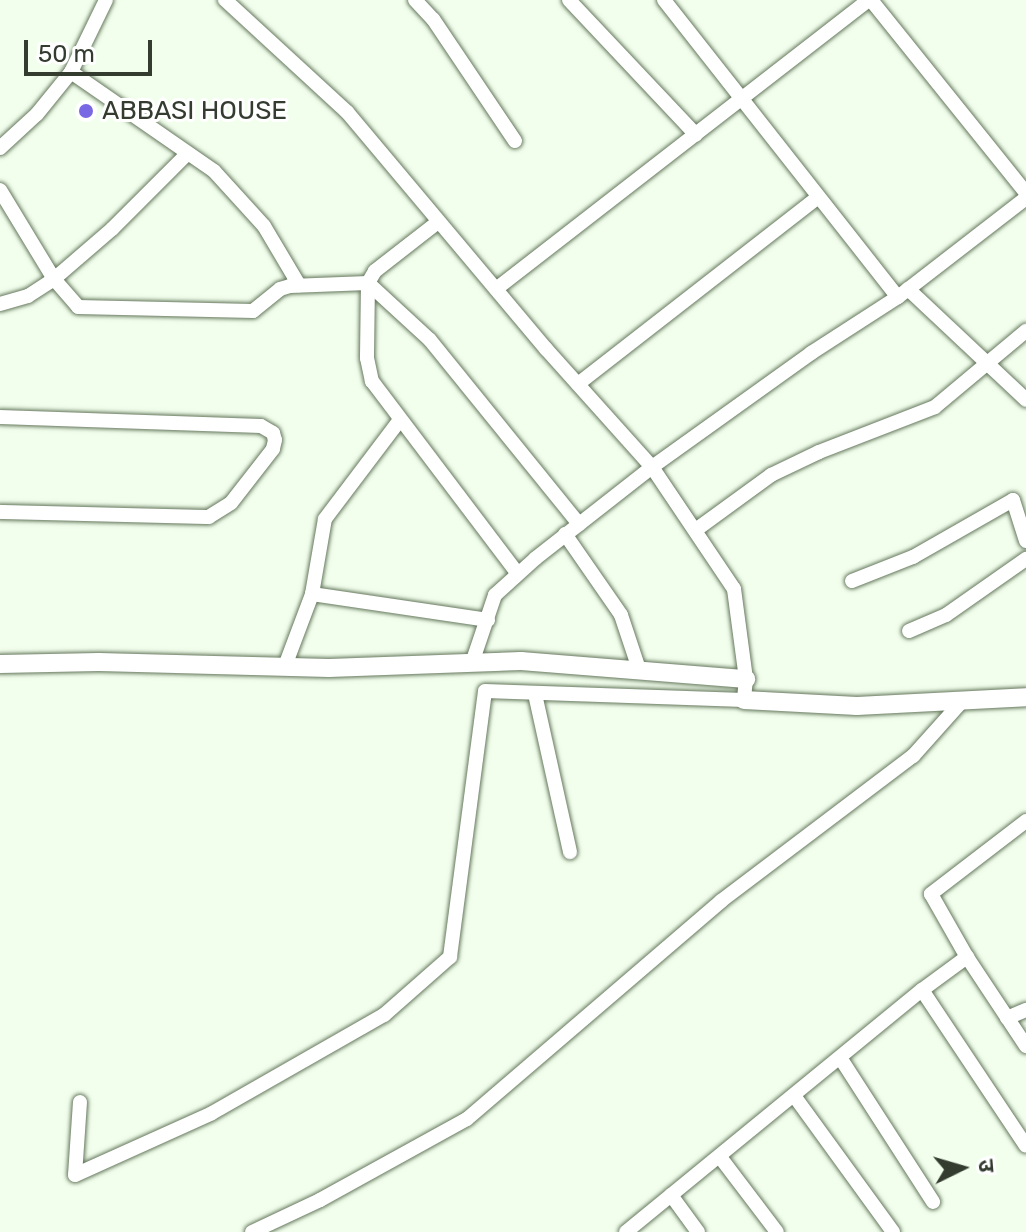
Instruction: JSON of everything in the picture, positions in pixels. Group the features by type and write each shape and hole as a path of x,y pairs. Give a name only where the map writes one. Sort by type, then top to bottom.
{"street":[{"path":"0,148 37,114 71,72 106,0"},
{"path":"415,0 433,19 515,141"},
{"path":"569,0 696,135"},
{"path":"664,0 818,197 903,293 1026,400"},
{"path":"472,663 495,595 517,573 652,467 811,353 903,293 1026,196 870,0 496,289"},
{"path":"228,1 347,112 438,222 652,467 697,529 734,589 746,679 744,700"},
{"path":"71,72 214,171 264,226 299,285"},
{"path":"0,304 28,296 54,279 112,229 188,153"},
{"path":"0,190 54,279 78,307 253,311 280,289 299,285 368,283 430,340 579,524"},
{"path":"578,384 818,197"},
{"path":"438,222 375,271 368,283 367,358 372,381 399,421 517,573"},
{"path":"697,529 771,475 819,452 935,407 1026,331"},
{"path":"0,417 261,426 273,433 275,440 273,449 231,503 209,517 0,512"},
{"path":"285,666 312,594 325,519 399,421"},
{"path":"852,581 913,557 1013,500 1026,541"},
{"path":"565,534 621,615 639,669"},
{"path":"909,631 946,615 1026,559"},
{"path":"312,594 488,620"},
{"path":"0,664 99,662 285,666 521,661 746,679"},
{"path":"80,1102 75,1175 212,1113 384,1015 450,957 485,691 857,706 1026,697"},
{"path":"535,694 570,852"},
{"path":"252,1232 320,1200 467,1119 721,901 913,756 963,700"},
{"path":"1026,821 931,894 967,957 1026,1046"},
{"path":"626,1232 795,1097 922,990 967,957"},
{"path":"922,990 1026,1146"},
{"path":"1007,1018 1026,1010"},
{"path":"841,1059 933,1202"},
{"path":"795,1097 893,1232"},
{"path":"720,1157 777,1232"},
{"path":"671,1195 698,1232"}],"place":[{"name":"ABBASI HOUSE","path":"86,111"}]}
